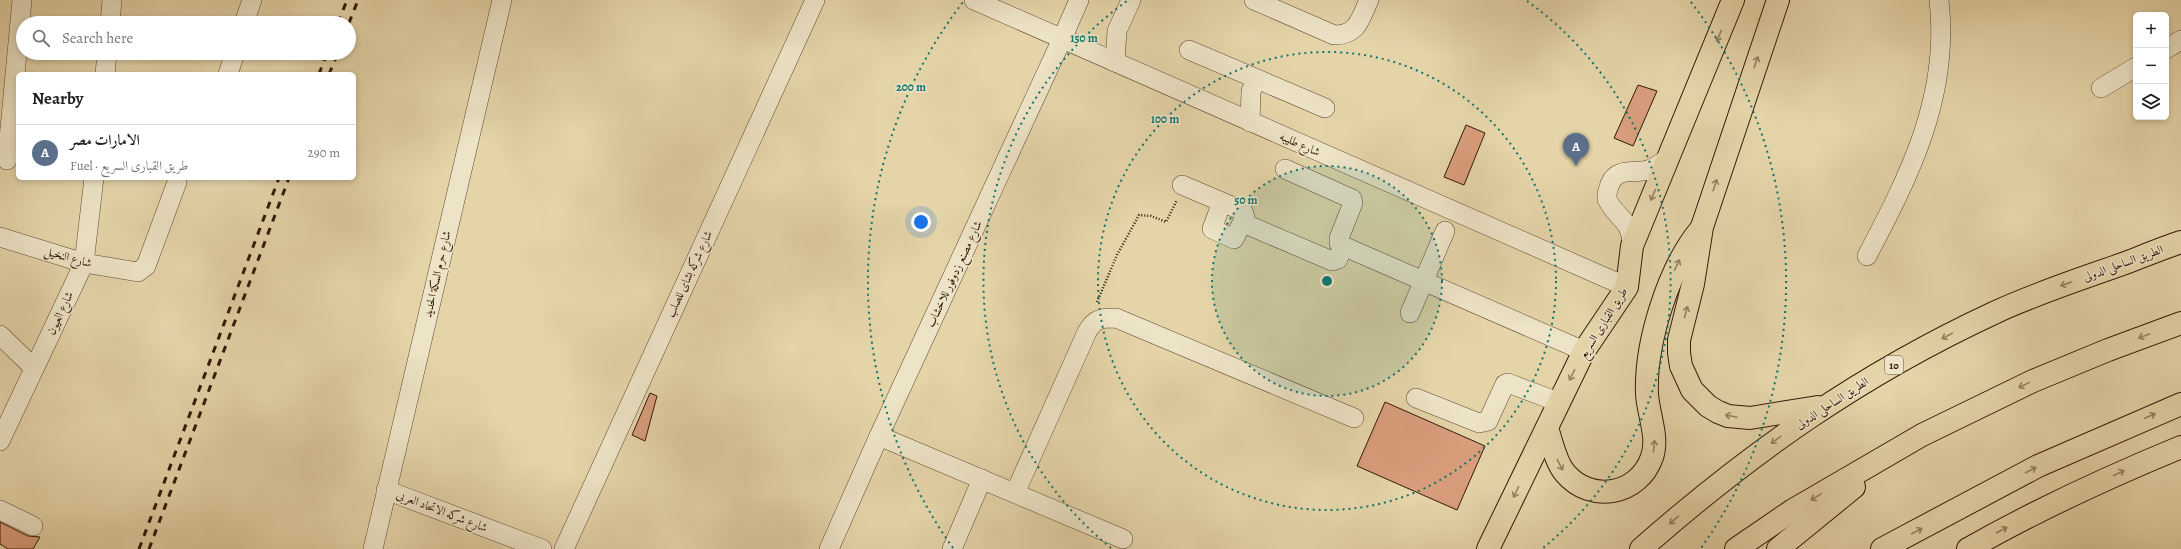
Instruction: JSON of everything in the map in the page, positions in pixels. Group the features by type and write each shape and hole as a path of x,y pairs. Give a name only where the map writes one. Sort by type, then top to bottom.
{"highway":[{"name":"طريق القبارى السريع","path":"1488,549 1584,351 1627,287 1632,246 1733,0"},
{"path":"1778,0 1702,227 1693,284 1679,340 1681,366 1692,390 1708,406 1718,412 1739,418 1825,406"},
{"path":"1547,428 1557,458 1564,472 1576,483 1590,490 1606,492 1621,490 1635,482 1646,470 1653,456 1655,440 1647,398 1650,357 1669,283 1677,263 1688,244 1702,227"},
{"name":"الطريق الساحلى الدولى","path":"1641,549 1696,500 1738,467 1825,406 1912,355 1996,312 2039,293 2181,242"},
{"path":"1736,549 1793,510 1922,435 2032,381 2108,350 2181,323"},
{"path":"1882,549 2038,466 2181,404"},
{"path":"1778,549 1840,498 1922,435"},
{"path":"1968,549 2050,505 2124,470 2181,447"}],"street":[{"path":"21,16 22,0"},
{"path":"111,16 112,0"},
{"path":"246,16 252,0"},
{"name":"شارع حرم السكة الحديد","path":"373,549 502,0"},
{"name":"شارع شركه بشاى للصلب","path":"564,549 815,0"},
{"name":"شارع طليبه","path":"974,0 1627,287"},
{"name":"شارع مصنع زدوفور للاخشاب","path":"830,549 879,436 1079,0"},
{"path":"1115,62 1117,31 1131,0"},
{"path":"1254,0 1334,35 1343,35 1352,31 1358,24 1369,0"},
{"path":"1867,256 1903,187 1924,133 1932,106 1940,56 1942,21 1939,0"},
{"path":"2168,48 2181,40"},
{"path":"1189,50 1325,108"},
{"path":"8,160 17,60"},
{"path":"105,72 106,60"},
{"path":"229,72 232,60"},
{"path":"2102,88 2133,69"},
{"path":"1250,122 1251,92 1257,79"},
{"path":"1632,246 1632,235 1629,225 1607,199 1609,187 1618,174 1650,169 1661,164 1670,156"},
{"path":"1285,168 1352,199 1353,203 1339,238 1339,243 1343,246 1584,351"},
{"name":"شارع العيون","path":"0,441 84,263 94,180"},
{"name":"شارع النخيل","path":"0,237 84,263 138,272 146,266 177,182"},
{"path":"1182,185 1222,202 1243,211 1245,217 1234,239 1214,232 1212,226 1222,202"},
{"path":"1243,223 1332,261 1338,259 1343,246"},
{"path":"1410,313 1445,231"},
{"path":"1015,494 1092,322 1101,318 1116,318 1354,418"},
{"path":"0,335 34,368"},
{"path":"1416,398 1479,423 1488,420 1505,384 1508,383 1558,402"},
{"path":"879,436 1123,539"},
{"path":"952,549 982,479"},
{"name":"شارع شركه الاتحاد العربى","path":"386,490 542,549"},
{"path":"0,510 33,526"}],"path":[{"path":"1092,322 1094,308 1102,289 1138,215 1151,216 1163,222 1168,221 1182,185"}],"building":[{"path":"1638,85 1657,91 1633,146 1614,138"},
{"path":"1466,125 1485,133 1464,185 1444,177"},
{"path":"650,393 657,396 645,441 632,435"},
{"path":"1385,402 1485,446 1457,510 1357,466"},
{"path":"0,522 28,536 40,537 33,549 8,549 0,544"}],"railway":[{"path":"341,16 347,0"},
{"path":"352,16 358,0"},
{"path":"320,72 324,60"},
{"path":"330,72 335,60"},
{"path":"139,549 278,180"},
{"path":"149,549 288,180"}],"place":[{"name":"الامارات مصر","path":"1576,166"}]}
